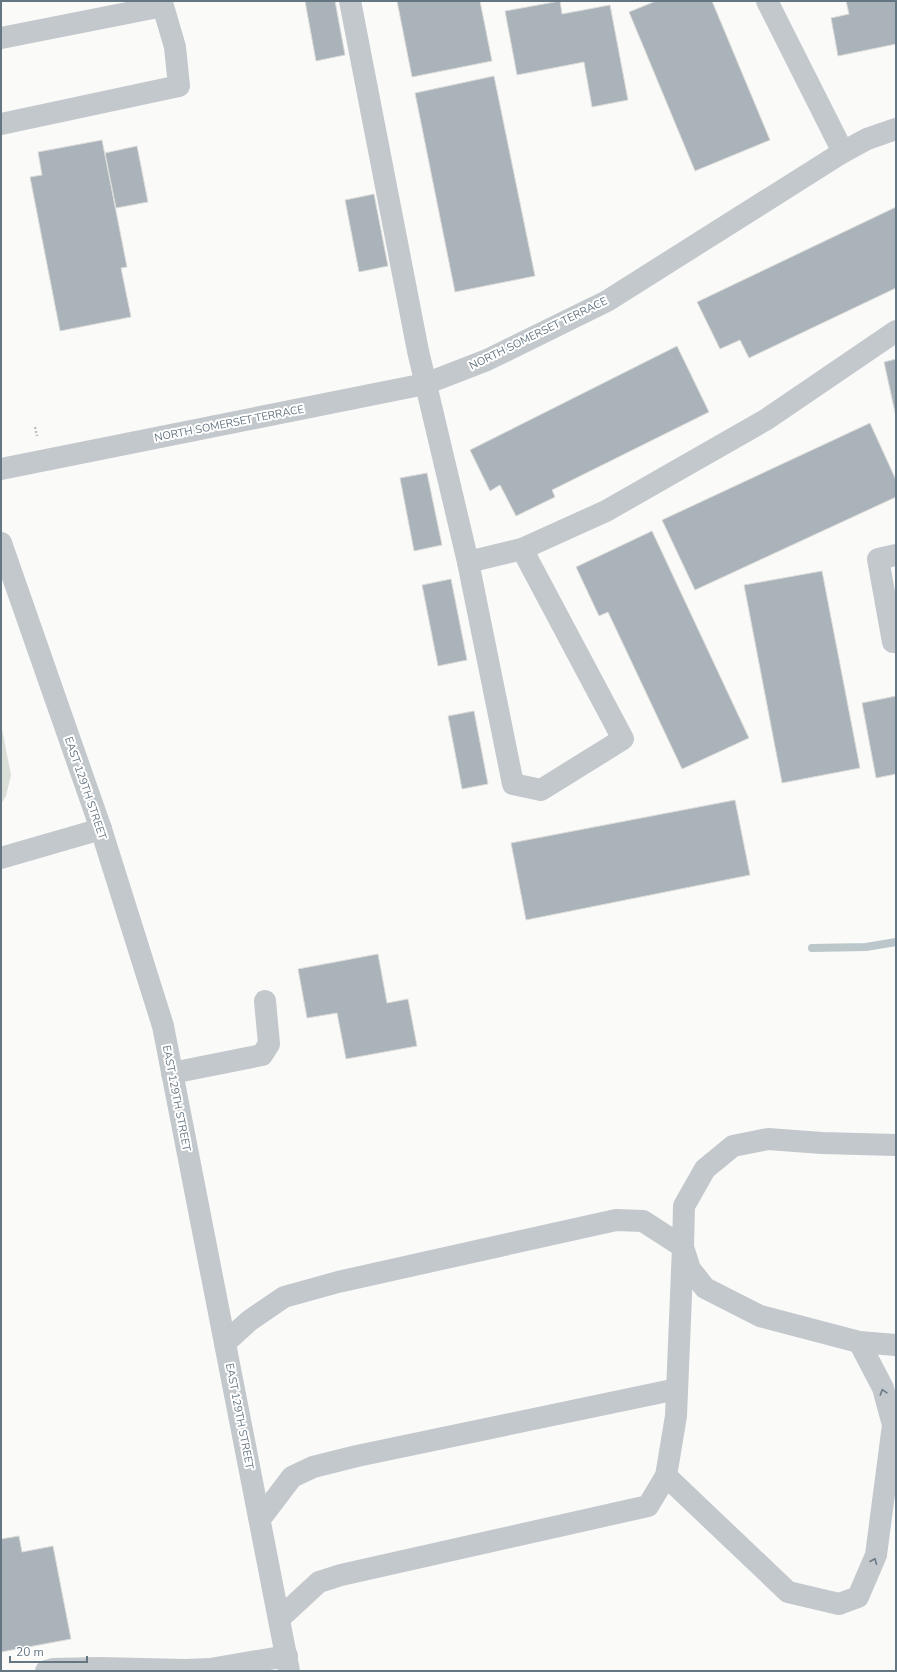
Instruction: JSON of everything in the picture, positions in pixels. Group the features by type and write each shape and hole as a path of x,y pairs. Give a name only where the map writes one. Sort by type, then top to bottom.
{"street":[{"path":"350,1 425,384 468,562 512,784 541,790 623,739 522,550"},
{"path":"771,3 843,152"},
{"path":"1,38 163,6 175,47 179,86 1,124"},
{"name":"NORTH SOMERSET TERRACE","path":"1,469 425,384 487,360 607,301 843,152 867,139 896,128"},
{"path":"468,562 522,550 606,511 767,419 896,331"},
{"name":"EAST 129TH STREET","path":"1,543 101,829 163,1026 288,1664"},
{"path":"896,555 878,559 893,642 896,642"},
{"path":"1,858 101,829"},
{"path":"172,1073 262,1055 269,1044 265,1001"},
{"path":"279,1619 319,1582 341,1575 648,1506 666,1476 676,1416 684,1206 705,1169 733,1146 768,1139 822,1143 896,1145"},
{"path":"225,1343 250,1321 284,1297 338,1282 616,1220 643,1221 683,1248 690,1269 705,1288 760,1316 859,1342 896,1345"},
{"path":"666,1476 788,1592 839,1604 858,1597 876,1555 893,1425 882,1388 859,1342"},
{"path":"260,1519 292,1477 313,1467 677,1389"},
{"path":"46,1671 53,1669 100,1668 185,1670 288,1664"}],"shaded area":[{"path":"1,724 11,775 6,796 1,804"}],"building":[{"path":"305,1 335,1 345,55 316,61"},
{"path":"397,1 480,1 492,61 412,77"},
{"path":"560,1 562,14 610,5 628,100 592,107 584,62 517,75 505,11"},
{"path":"656,1 712,1 770,140 695,171 629,12"},
{"path":"846,1 896,1 896,44 838,56 831,18 849,14"},
{"path":"494,76 535,276 455,292 415,93"},
{"path":"102,140 127,267 121,268 131,317 60,331 30,177 42,175 38,152"},
{"path":"137,146 148,202 116,208 105,153"},
{"path":"374,194 388,266 359,272 345,200"},
{"path":"896,207 896,288 749,358 740,340 720,349 697,302"},
{"path":"677,346 709,412 552,490 555,497 516,516 500,485 490,491 470,450"},
{"path":"896,359 896,417 884,362"},
{"path":"870,423 896,480 896,497 695,590 662,520"},
{"path":"427,473 442,545 414,551 400,478"},
{"path":"652,531 749,738 682,769 608,612 599,616 576,567"},
{"path":"822,571 860,768 782,783 744,585"},
{"path":"451,579 467,660 438,666 422,585"},
{"path":"896,696 896,774 876,778 862,703"},
{"path":"474,711 488,784 462,789 448,716"},
{"path":"735,800 750,875 526,920 511,843"},
{"path":"378,954 387,1003 408,999 417,1046 346,1059 337,1013 307,1018 298,969"},
{"path":"19,1536 22,1552 53,1546 71,1639 1,1652 1,1539"}],"waterway":[{"path":"812,948 866,947 896,942"}]}
